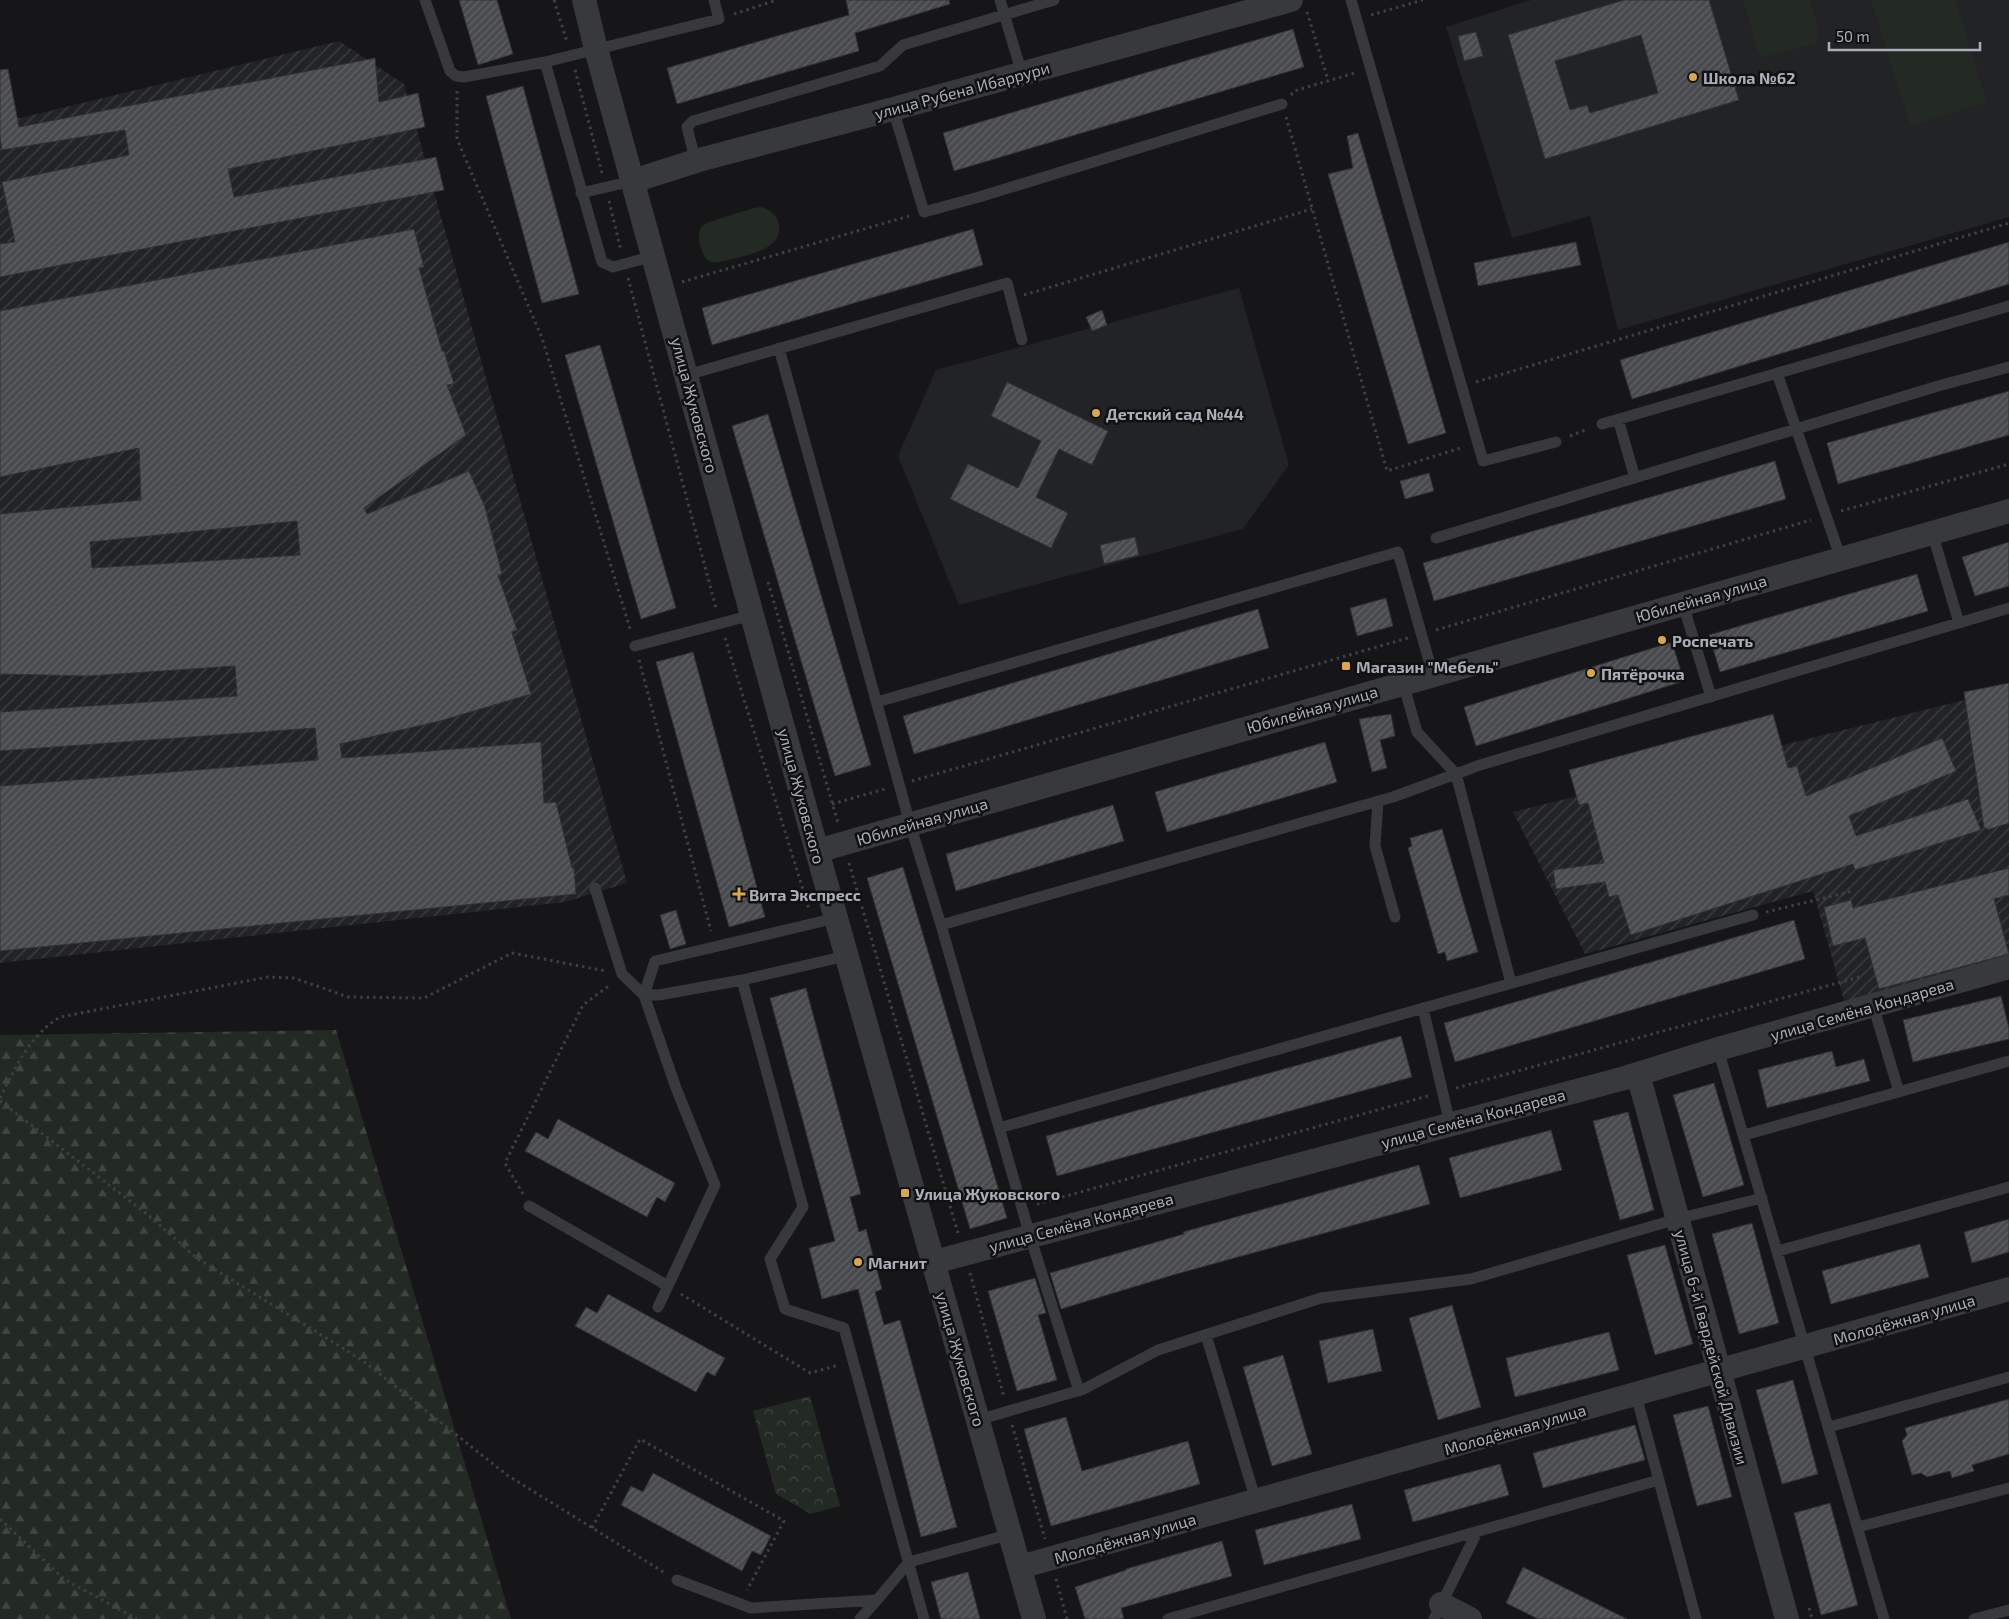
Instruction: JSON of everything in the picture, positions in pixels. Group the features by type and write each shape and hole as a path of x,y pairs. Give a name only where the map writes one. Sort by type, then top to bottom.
{"street":[{"name":"улица Жуковского","path":"584,0 654,256 677,284 687,375 846,956 1034,1619"},
{"name":"улица Рубена Ибаррури","path":"633,180 699,160 1022,74 1299,4"},
{"name":"Юбилейная улица","path":"817,851 2009,510"},
{"name":"улица Семёна Кондарева","path":"934,1262 1638,1074 2009,967"},
{"name":"улица 6-й Гвардейской Дивизии","path":"1638,1074 1787,1619"},
{"name":"Молодёжная улица","path":"1020,1567 2009,1289"},
{"path":"1437,1611 1470,1619"}],"lane":[{"path":"425,0 450,71 456,76 464,77 544,62 719,19 714,0"},
{"path":"1000,0 1022,74"},
{"path":"699,160 693,151 687,128 693,121 880,66 903,45 1054,0"},
{"path":"1350,0 1483,461 1556,442"},
{"path":"544,62 602,262 613,267 654,256"},
{"path":"893,109 924,212 979,197 1282,104"},
{"path":"581,193 633,180"},
{"path":"687,375 1007,283 1022,340"},
{"path":"1602,424 2009,306"},
{"path":"779,348 910,824 942,925 1030,1236 1078,1391"},
{"path":"1436,538 1938,386 2009,368"},
{"path":"1777,373 1841,558"},
{"path":"1618,419 1635,478"},
{"path":"1932,532 1959,623"},
{"path":"877,702 1398,552 1433,675"},
{"path":"1683,604 1711,697"},
{"path":"942,925 1378,801 1480,765 2009,608"},
{"path":"635,646 752,616"},
{"path":"1403,683 1416,732 1456,774 1511,983"},
{"path":"1378,801 1375,846 1395,917"},
{"path":"595,888 622,974 644,995 676,1088 715,1185 658,1307"},
{"path":"999,1128 1753,915"},
{"path":"644,995 655,961 836,918"},
{"path":"644,995 659,995 742,980 846,956"},
{"path":"742,980 803,1207 770,1259 785,1309 844,1328 924,1619"},
{"path":"1873,1005 1900,1092"},
{"path":"1423,1008 1450,1124"},
{"path":"1718,1050 1830,1427 1884,1619"},
{"path":"1744,1135 2009,1061"},
{"path":"1778,1250 2009,1187"},
{"path":"978,1420 1078,1391 1158,1350 1321,1298 1470,1279 1678,1219 1762,1198"},
{"path":"529,1206 668,1286"},
{"path":"1206,1335 1256,1501"},
{"path":"1830,1427 2009,1377"},
{"path":"1636,1395 1696,1619"},
{"path":"1168,1619 1659,1480"},
{"path":"1858,1527 2009,1488"},
{"path":"1437,1611 1477,1532"},
{"path":"860,1619 908,1562 1011,1534"},
{"path":"677,1580 751,1608 877,1600"},
{"path":"1974,1619 2009,1610"}],"path":[{"path":"554,0 571,55 624,264 720,624 813,924"},
{"path":"719,19 777,0"},
{"path":"1356,19 1423,0"},
{"path":"1299,4 1328,80"},
{"path":"1370,68 1294,91 1282,104 1387,471 1478,442"},
{"path":"456,76 457,139 542,338 635,646 716,947"},
{"path":"1012,299 1312,209"},
{"path":"677,284 924,212"},
{"path":"1462,386 2009,223"},
{"path":"1556,442 1602,424"},
{"path":"766,577 964,1254 1067,1619"},
{"path":"1753,915 1853,892"},
{"path":"622,974 512,953 424,998 348,997 294,978 268,977 69,1015 60,1017 48,1025 28,1046 0,1100 148,1215 198,1259 362,1360 507,1475 677,1580"},
{"path":"529,1206 505,1163 583,1004 609,986 622,974"},
{"path":"668,1286 810,1373 853,1361"},
{"path":"592,1528 640,1440 784,1521 739,1604"},
{"path":"0,1519 64,1579 137,1619"}],"shaded area":[{"path":"1531,0 2009,0 2009,217 1618,330 1590,216 1512,238 1446,27"},
{"path":"339,41 404,84 627,883 565,902 0,963 0,78 16,119"},
{"name":"Детский сад №44","path":"1239,288 1289,465 1243,529 959,605 898,456 936,370"},
{"path":"2009,689 2009,958 1845,1004 1813,891 1585,954 1513,812"}],"green space":[{"path":"1743,0 1810,0 1820,34 1815,44 1765,57 1759,53"},
{"path":"1871,0 1955,0 1987,102 1911,126"},
{"path":"761,207 773,213 777,218 779,234 774,241 758,252 748,255 719,262 707,260 699,240 702,226 708,222"},
{"path":"336,1030 511,1619 0,1619 0,1035"},
{"path":"810,1396 840,1506 811,1514 776,1494 753,1411"}],"building":[{"path":"459,0 497,0 513,54 478,65"},
{"path":"846,0 949,0 950,4 855,33 859,51 677,104 667,68 849,15"},
{"name":"Школа №62","path":"1624,0 1709,0 1739,100 1545,159 1508,35","holes":["1641,35 1658,93 1590,113 1587,105 1570,110 1555,61"]},
{"path":"1293,29 1304,67 954,171 943,133"},
{"path":"1476,32 1483,56 1464,61 1458,36"},
{"path":"375,58 379,102 418,93 425,127 228,169 234,197 436,157 444,190 0,277 0,244 15,242 2,182 129,155 125,130 2,150 0,138 0,70 8,69 19,127"},
{"path":"523,86 579,294 542,303 486,96"},
{"path":"1358,133 1446,433 1408,444 1328,174 1353,168 1347,136"},
{"path":"414,229 424,267 419,268 442,351 444,351 454,384 447,385 466,435 364,508 367,514 469,471 485,507 502,574 498,575 517,630 512,632 531,694 440,721 340,744 342,758 541,742 544,803 556,802 572,868 574,868 576,894 0,951 0,786 318,760 315,728 0,751 0,712 237,696 235,666 88,676 0,674 0,514 141,500 139,448 0,477 0,311","holes":["297,521 300,555 92,568 90,542"]},
{"path":"973,229 983,265 712,345 702,308"},
{"path":"1576,242 1581,265 1478,286 1474,263"},
{"path":"2009,242 2009,284 1632,399 1620,360"},
{"path":"1102,310 1107,325 1092,331 1086,317"},
{"path":"600,345 676,608 641,619 565,355"},
{"path":"1007,382 1108,431 1092,465 1059,449 1036,497 1068,513 1051,548 950,499 968,464 1018,488 1041,441 991,416"},
{"path":"2009,391 2009,435 1838,484 1827,443"},
{"path":"768,414 871,765 835,776 732,426"},
{"path":"1775,461 1786,499 1434,601 1423,563"},
{"path":"1429,473 1434,491 1405,499 1400,481"},
{"path":"1135,537 1139,555 1104,564 1100,545"},
{"path":"2009,542 2009,586 1975,596 1962,557"},
{"path":"1917,574 1928,611 1720,672 1709,635"},
{"path":"1386,598 1393,626 1357,636 1350,608"},
{"path":"1258,609 1269,648 914,754 903,716"},
{"path":"1672,642 1684,681 1476,746 1464,707"},
{"path":"693,652 765,917 729,927 656,662"},
{"path":"2009,683 2009,823 1987,830 1987,828 1984,828 1964,692"},
{"path":"1391,714 1395,736 1380,740 1387,768 1372,772 1359,719"},
{"path":"1773,714 1788,768 1797,766 1806,796 1942,738 1956,771 1849,816 1856,836 1968,799 1981,830 1855,870 1853,864 1631,935 1618,895 1609,897 1605,882 1556,889 1553,870 1604,863 1588,803 1579,805 1569,770"},
{"path":"1325,742 1337,782 1167,832 1155,792"},
{"path":"1113,805 1124,841 956,891 946,854"},
{"path":"1442,829 1478,952 1447,961 1445,952 1438,954 1408,848 1412,846 1410,838"},
{"path":"903,867 1007,1218 970,1229 867,878"},
{"path":"2009,868 2009,895 1994,899 2009,954 1879,989 1865,938 1833,946 1824,907 1851,900 1853,908"},
{"path":"676,910 686,944 670,949 660,915"},
{"path":"1794,920 1805,959 1455,1062 1444,1023"},
{"path":"806,988 861,1194 850,1197 859,1232 866,1229 882,1289 875,1292 884,1325 900,1320 957,1527 921,1537 858,1289 822,1299 809,1248 835,1241 770,998"},
{"path":"2001,996 2009,1028 2009,1039 1913,1062 1903,1020"},
{"path":"1401,1036 1412,1077 1057,1176 1046,1136"},
{"path":"1832,1051 1836,1067 1864,1059 1870,1081 1767,1108 1758,1070"},
{"path":"1714,1083 1744,1185 1703,1197 1673,1095"},
{"path":"1628,1112 1654,1210 1620,1220 1593,1121"},
{"path":"558,1119 675,1183 665,1202 657,1197 647,1217 525,1151 536,1132 548,1139"},
{"path":"1551,1130 1562,1170 1460,1198 1449,1158"},
{"path":"1419,1165 1430,1204 1173,1275 1061,1309 1050,1273 1184,1234 1183,1232"},
{"path":"2009,1219 2009,1252 1972,1263 1964,1232"},
{"path":"1752,1223 1779,1323 1739,1334 1712,1234"},
{"path":"1920,1244 1929,1277 1831,1304 1822,1271"},
{"path":"1665,1245 1693,1344 1655,1355 1627,1255"},
{"path":"1035,1278 1046,1313 1038,1315 1057,1380 1017,1391 988,1291"},
{"path":"608,1294 725,1358 715,1376 707,1372 696,1392 575,1326 586,1307 597,1313"},
{"path":"1452,1305 1481,1407 1438,1420 1409,1318"},
{"path":"1373,1329 1382,1371 1328,1383 1319,1341"},
{"path":"1609,1332 1619,1370 1515,1397 1506,1358"},
{"path":"1283,1355 1312,1454 1272,1466 1243,1367"},
{"path":"1793,1380 1818,1474 1782,1484 1756,1390"},
{"path":"2009,1399 2009,1454 1972,1465 1974,1471 1952,1478 1950,1471 1927,1477 1921,1473 1912,1475 1902,1441 1907,1435 1905,1428"},
{"path":"1708,1406 1732,1497 1697,1506 1673,1415"},
{"path":"1066,1417 1082,1471 1188,1441 1200,1484 1051,1526 1024,1429"},
{"path":"1635,1425 1645,1460 1543,1488 1533,1453"},
{"path":"1500,1464 1509,1495 1413,1522 1404,1490"},
{"path":"653,1473 771,1536 761,1555 752,1551 742,1571 621,1505 631,1486 643,1492"},
{"path":"1830,1503 1858,1605 1821,1615 1794,1513"},
{"path":"1352,1504 1361,1539 1264,1565 1255,1530"},
{"path":"1222,1541 1232,1576 1121,1608 1124,1619 1085,1619 1075,1587 1126,1569"},
{"path":"1523,1567 1627,1619 1538,1619 1506,1603"},
{"path":"968,1572 980,1619 941,1619 931,1582"}],"place":[{"name":"Школа №62","path":"1693,77"},
{"name":"Детский сад №44","path":"1096,413"},
{"name":"Роспечать","path":"1662,640"},
{"name":"Магазин \"Мебель\"","path":"1346,666"},
{"name":"Пятёрочка","path":"1591,673"},
{"name":"Вита Экспресс","path":"739,894"},
{"name":"Улица Жуковского","path":"905,1193"},
{"name":"Магнит","path":"858,1262"}]}
